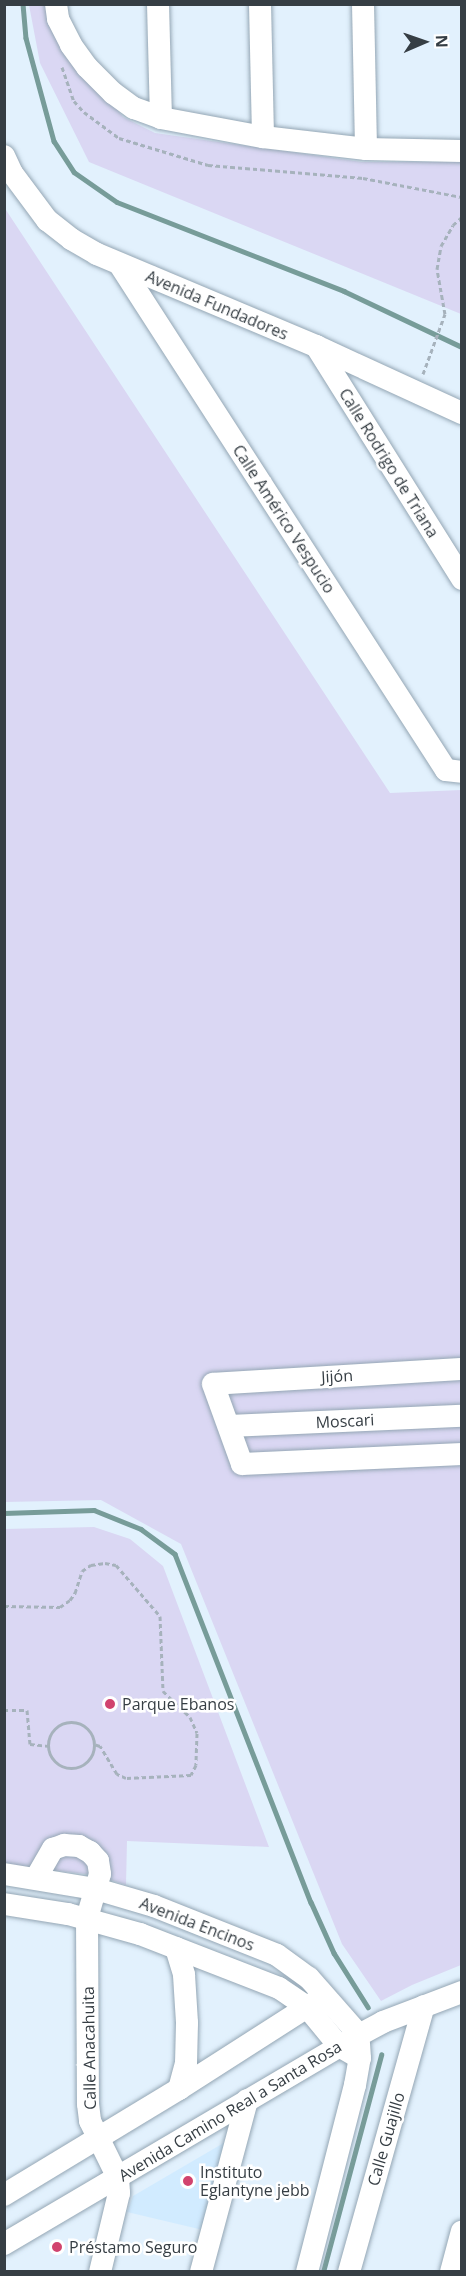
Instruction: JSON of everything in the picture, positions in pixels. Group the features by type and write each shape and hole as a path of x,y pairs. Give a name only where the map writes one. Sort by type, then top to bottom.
{"street":[{"path":"56,4 58,19 71,45 87,67 113,93 134,108 161,118 263,137 366,149 462,151"},
{"path":"158,4 161,118"},
{"path":"260,4 263,137"},
{"path":"363,4 366,149"},
{"name":"Avenida Fundadores","path":"4,156 12,172 47,219 71,239 120,265 316,346 462,413"},
{"name":"Calle Américo Vespucio","path":"120,265 455,772"},
{"name":"Calle Rodrigo de Triana","path":"316,346 462,579"},
{"name":"Jijón","path":"229,1426 213,1384 462,1369"},
{"name":"Moscari","path":"229,1426 462,1416"},
{"path":"229,1426 242,1464 462,1454"},
{"name":"Calle Anacahuita","path":"36,1878 53,1849 64,1845 79,1846 90,1852 98,1861 100,1874 87,1918 88,2104 90,2121 118,2178"},
{"name":"Avenida Encinos","path":"4,1874 96,1889 154,1906 277,1955 309,1978 316,2001 339,2046"},
{"name":"Avenida Encinos","path":"4,1904 87,1918 140,1934 279,1989 316,2001 359,2035"},
{"path":"176,1948 184,1975 187,2023 186,2063 179,2089"},
{"name":"Avenida Camino Real a Santa Rosa","path":"4,2244 339,2046 424,2006 462,1992"},
{"path":"4,2195 179,2089 316,2001"},
{"name":"Calle Guajillo","path":"349,2271 424,2006"},
{"path":"307,2271 360,2058 359,2035"},
{"path":"339,2046 360,2058"},
{"path":"201,2271 247,2100"},
{"path":"100,2271 116,2210 118,2178"},
{"path":"451,2271 462,2231"}],"path":[{"path":"428,362 446,314 437,269 441,246 453,225 462,217"},
{"path":"4,1606 60,1607 75,1593 82,1572 91,1565 105,1563 116,1566 160,1616 163,1691 190,1717 196,1733 196,1765 191,1775 126,1778 117,1774 100,1746 94,1744"},
{"path":"4,1710 27,1710 30,1744 48,1746"},
{"path":"70,1722 84,1726 89,1731 94,1744 89,1759 76,1768 61,1766 54,1761 48,1746 52,1732 57,1727 70,1722"}],"shaded area":[{"path":"29,5 47,5 49,22 123,117 155,133 362,162 461,162 461,314 89,162 40,63"},
{"path":"4,207 390,793 461,790 461,1965 412,1985 381,2001 342,1944 181,1544 101,1500 5,1502"},
{"name":"Parque Ebanos","path":"94,1527 130,1539 163,1566 269,1847 127,1841 126,1885 95,1875 5,1865 4,1529"},
{"name":"Instituto Eglantyne jebb","path":"227,2141 203,2230 127,2212 133,2196"}],"waterway":[{"path":"23,4 26,38 54,141 74,172 117,202 344,291 462,347"},
{"path":"4,1513 94,1510 141,1529 175,1554 311,1902 334,1953 368,2007"},
{"path":"323,2272 381,2055"}],"place":[{"name":"Parque Ebanos","path":"110,1704"},
{"name":"Instituto Eglantyne jebb","path":"188,2181"},
{"name":"Préstamo Seguro","path":"57,2247"}]}
